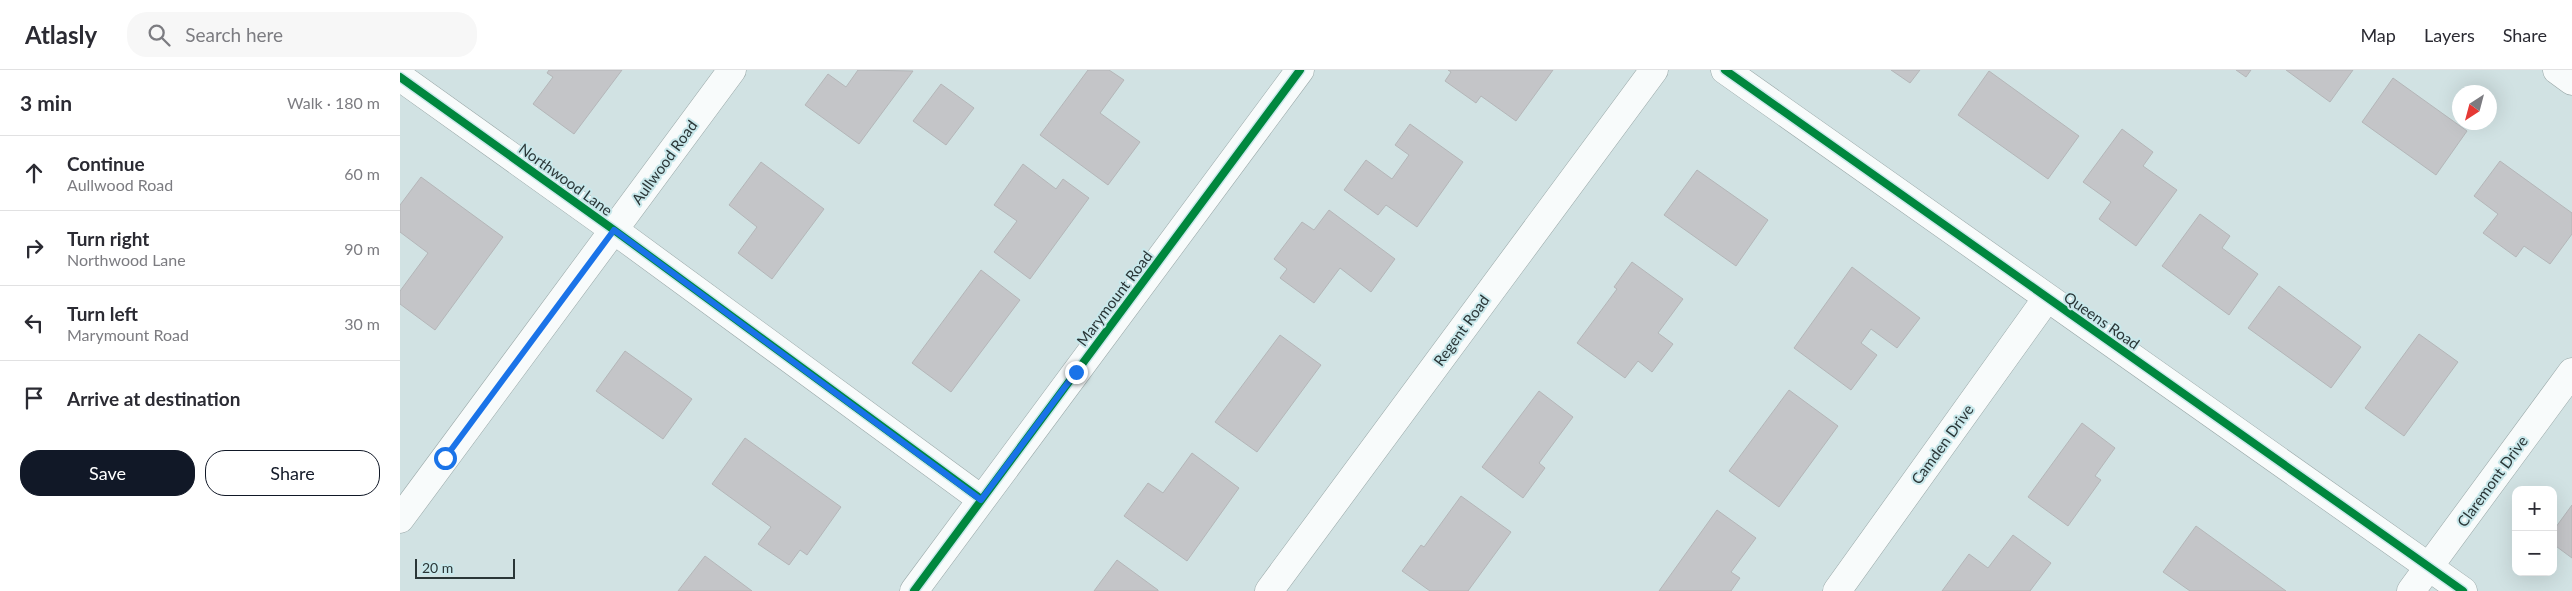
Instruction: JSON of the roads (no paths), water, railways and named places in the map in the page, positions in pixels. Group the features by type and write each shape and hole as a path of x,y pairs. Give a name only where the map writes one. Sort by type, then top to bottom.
{"street":[{"name":"Aullwood Road","path":"400,519 732,70"},
{"name":"Marymount Road","path":"914,591 1300,70"},
{"name":"Regent Road","path":"1269,591 1654,70"},
{"name":"Queens Road","path":"1725,70 2463,591"},
{"path":"2557,70 2572,81"},
{"name":"Northwood Lane","path":"400,77 614,230 981,500"},
{"name":"Camden Drive","path":"1837,591 2047,298"},
{"name":"Claremont Drive","path":"2411,591 2572,372"}]}
